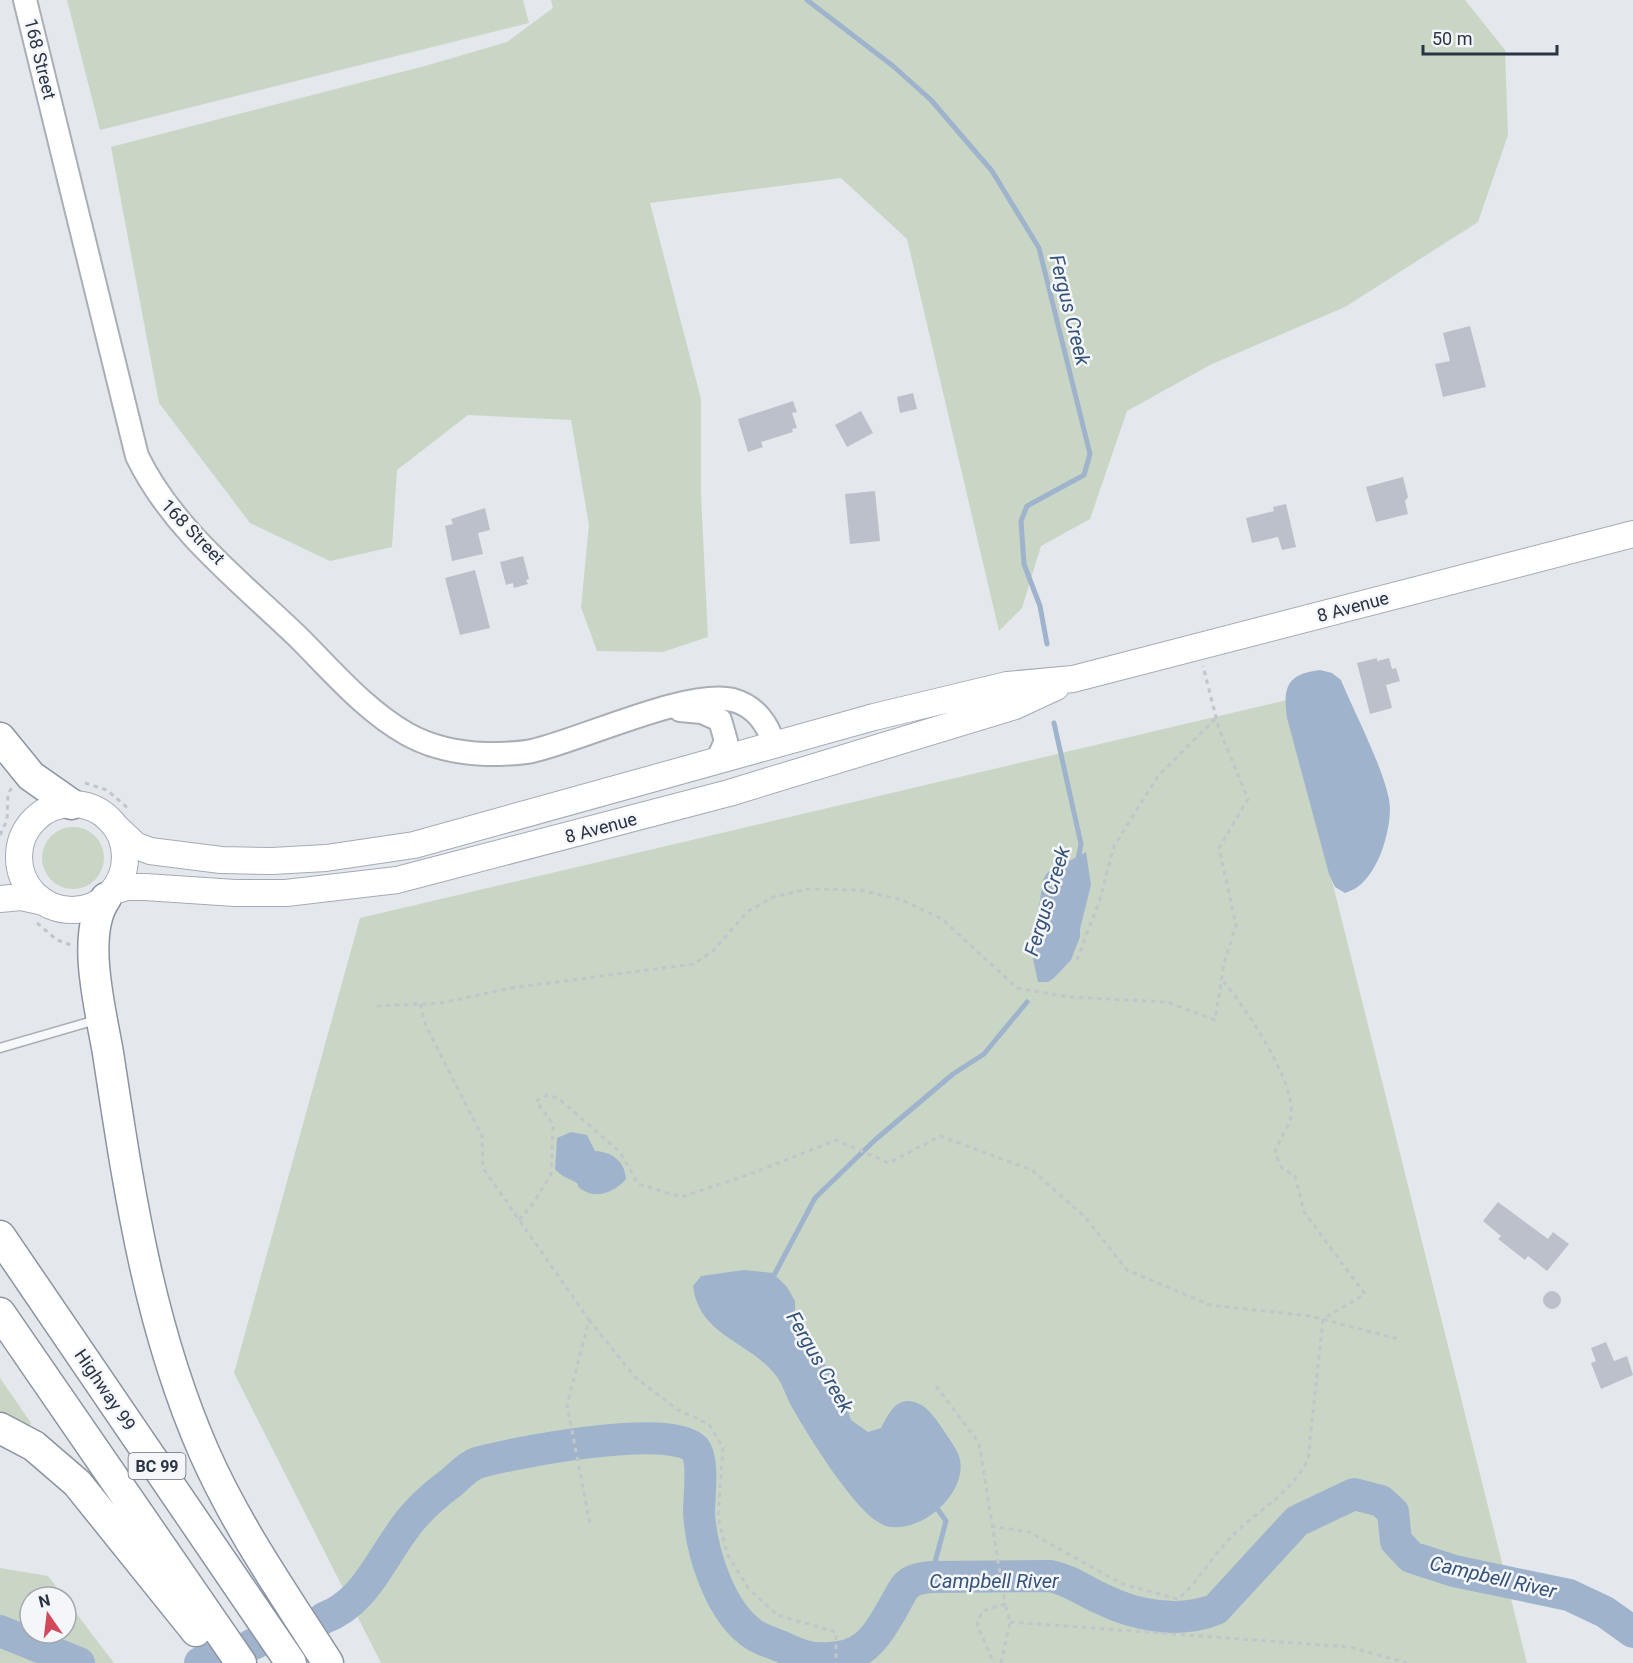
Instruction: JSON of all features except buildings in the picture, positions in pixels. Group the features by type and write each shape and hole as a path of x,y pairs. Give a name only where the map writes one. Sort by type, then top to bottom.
{"highway":[{"path":"0,738 32,776 74,793"},
{"path":"109,895 96,916 93,935 102,1019 141,1256 176,1379 205,1453 235,1514 328,1663"},
{"name":"Highway 99","path":"0,1236 291,1663"},
{"name":"BC 99","path":"0,1313 241,1663"},
{"path":"0,1428 34,1446 77,1483 135,1552 219,1663"}],"main road":[{"name":"168 Street","path":"25,0 136,456 173,515 369,706 408,734 454,749 485,754 530,751 667,709 710,699 734,700 757,712 770,730 774,745"},
{"name":"8 Avenue","path":"124,819 135,844 156,852 221,860 272,861 326,858 414,844 774,745 1006,685 1073,679 1633,534"},
{"name":"8 Avenue","path":"109,895 127,887 235,893 300,893 384,882 450,867 729,793 1015,706 1073,679"},
{"name":"168 Street","path":"667,709 702,711 720,720 726,741 717,761"},
{"path":"450,867 482,844 728,779 759,763 774,745"},
{"path":"0,865 10,839 25,831 36,818 74,793 97,810 124,819 123,875 109,895 91,907 74,910 56,908 37,910 21,897 0,899"},
{"path":"10,839 19,860 22,877 32,892 37,910"}],"lane":[{"path":"0,1048 102,1019"}],"path":[{"path":"377,1006 441,1003 511,988 694,964 714,950 747,912 773,897 808,889 859,890 902,900 942,919 1017,988 1070,997 1167,1002 1215,1020 1223,981 1224,963 1236,925 1219,848 1248,799 1216,717 1198,647"},
{"path":"1077,960 1100,899 1114,846 1158,776 1216,717"},
{"path":"10,839 7,820 8,793 13,786"},
{"path":"74,793 107,790 124,819"},
{"path":"37,910 57,940 76,946"},
{"path":"1223,981 1252,1019 1288,1091 1292,1115 1275,1153 1282,1168 1295,1176 1304,1212 1365,1294 1323,1319"},
{"path":"420,1004 426,1026 482,1136 483,1168 589,1320 635,1377 678,1410 708,1424 723,1448 718,1517 727,1554 749,1589 777,1615 836,1632 836,1663"},
{"path":"519,1220 532,1205 551,1174 553,1124 536,1101 548,1095 558,1098 620,1152 638,1184 681,1197 748,1175 836,1140 889,1163 940,1136 1032,1170 1085,1217 1127,1270 1210,1305 1310,1316 1398,1339"},
{"path":"991,1527 1029,1532 1122,1584 1178,1599 1190,1589 1232,1536 1300,1477 1308,1459 1323,1319"},
{"path":"589,1320 567,1405 576,1463 590,1524"},
{"path":"936,1386 979,1443 991,1527 1010,1622 1001,1663"},
{"path":"994,1663 977,1625 982,1611 1005,1604"},
{"path":"1010,1622 1350,1647 1407,1663"}],"green space":[{"path":"67,0 523,0 529,23 100,130"},
{"path":"551,0 1465,0 1505,50 1508,135 1478,222 1345,307 1210,365 1127,411 1090,519 1041,546 1022,608 999,631 907,239 841,178 650,203 701,399 701,496 708,637 663,652 597,651 581,607 589,525 571,420 468,415 397,470 392,547 330,561 250,523 159,403 111,147 425,66 507,42 553,8"},
{"path":"1287,700 1527,1663 381,1663 234,1373 360,918"},
{"path":"67,827 79,827 95,836 102,846 104,858 102,870 95,880 79,889 67,889 56,884 47,875 42,864 42,852 47,841 56,832"},
{"path":"0,1378 31,1423 30,1426 0,1411"},
{"path":"0,1568 48,1576 55,1585 18,1585 18,1645 78,1645 78,1616 114,1663 0,1663"}],"water":[{"path":"1320,670 1332,673 1341,680 1378,763 1390,809 1386,837 1377,862 1364,881 1345,893 1335,887 1329,874 1287,718 1286,698 1289,684 1300,675"},
{"path":"1086,852 1091,885 1080,937 1071,960 1048,982 1038,982 1032,954 1043,880 1047,873"},
{"path":"571,1132 587,1135 595,1151 607,1153 617,1159 623,1167 626,1179 611,1191 593,1194 581,1189 577,1183 560,1174 555,1169 557,1138"},
{"path":"744,1270 773,1273 787,1287 795,1301 795,1325 838,1382 851,1420 868,1432 881,1428 894,1407 904,1401 921,1405 934,1417 957,1452 960,1472 951,1495 933,1514 910,1525 890,1527 883,1525 868,1514 844,1487 820,1453 774,1373 750,1352 725,1336 704,1316 693,1286 701,1276"}],"waterway":[{"name":"Fergus Creek","path":"807,0 893,66 931,100 992,171 1039,248 1090,454 1084,475 1027,506 1021,521 1024,564 1040,606 1047,644"},
{"name":"Fergus Creek","path":"1054,723 1081,844 1078,859"},
{"name":"Fergus Creek","path":"772,1279 815,1198 875,1140 953,1074 984,1054 1027,1002"},
{"name":"Campbell River","path":"324,1618 338,1611 359,1593 412,1519 431,1499 474,1464 555,1447 590,1442 656,1438 680,1441 695,1449 698,1454 699,1512 704,1545 708,1563 732,1613 756,1636 809,1657 847,1656 866,1646 874,1638 906,1586 921,1578 1050,1576 1115,1605 1144,1614 1173,1617 1202,1614 1216,1609 1297,1521 1354,1494 1381,1501 1393,1512 1396,1541 1411,1557 1454,1571 1569,1595 1605,1612 1633,1632"},
{"name":"Fergus Creek","path":"931,1577 946,1521 934,1504"},
{"name":"Campbell River","path":"0,1631 79,1663"},
{"name":"Campbell River","path":"251,1645 256,1643"},
{"name":"Campbell River","path":"200,1663 215,1658"}]}
